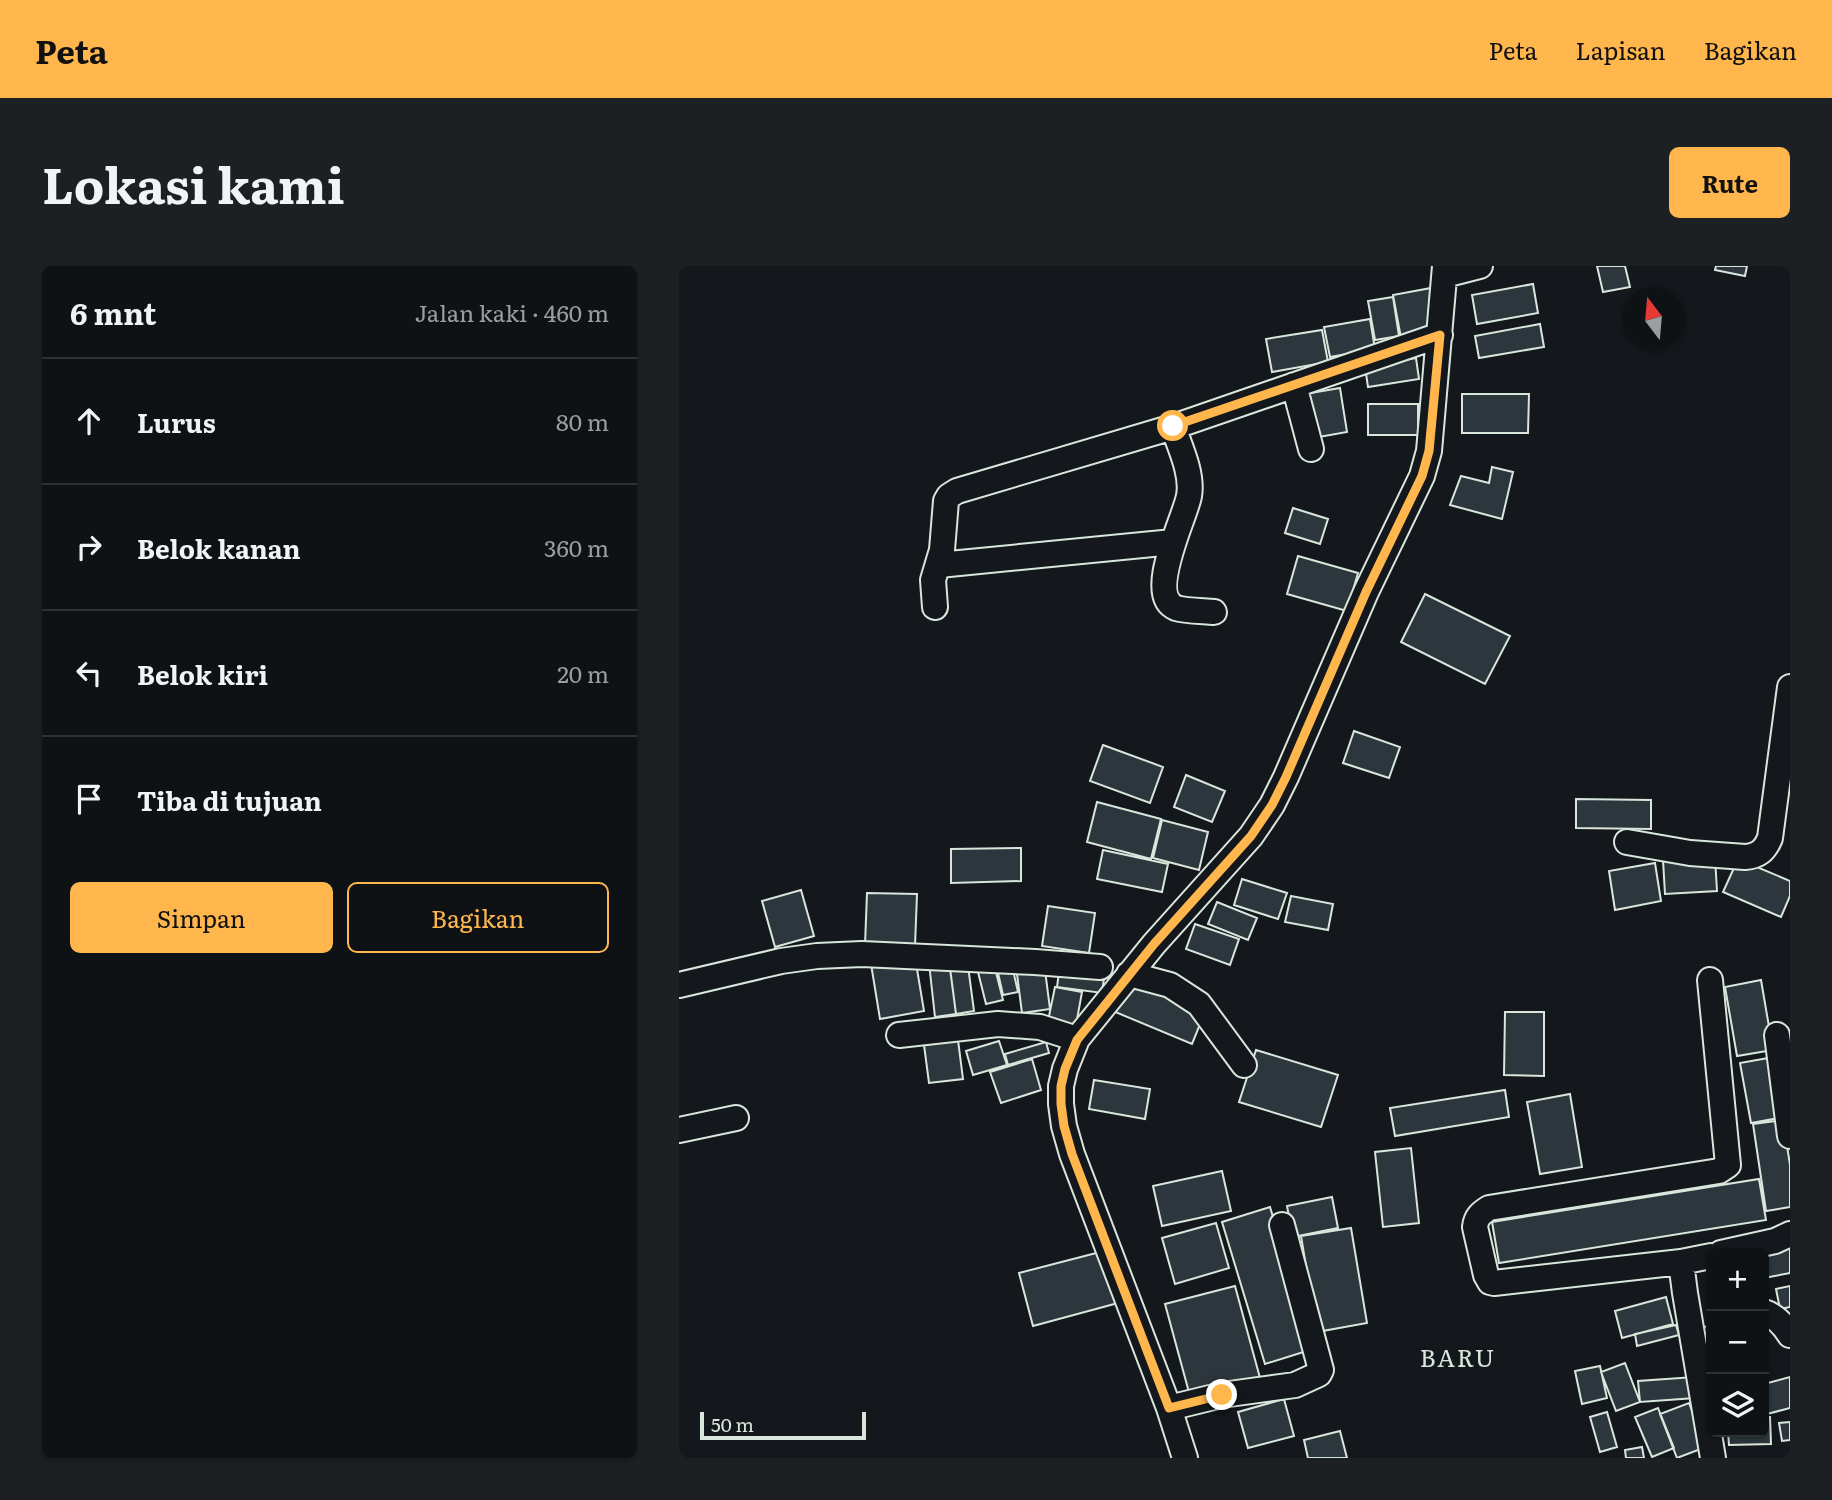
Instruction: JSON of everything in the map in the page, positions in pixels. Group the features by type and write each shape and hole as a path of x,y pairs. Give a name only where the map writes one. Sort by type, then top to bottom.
{"street":[{"path":"1185,1458 1169,1408 1072,1154 1061,1104 1065,1069 1077,1040 1129,974 1251,836 1272,805 1366,592 1422,476 1429,451 1445,271 1480,266"},
{"path":"935,607 933,580 942,550 946,501 957,491 1173,426 1440,335"},
{"path":"1294,385 1311,449"},
{"path":"1173,426 1189,488 1187,505 1173,542 1163,591 1167,601 1176,608 1214,612"},
{"path":"939,565 1173,542"},
{"path":"1626,842 1745,858 1765,849 1770,838 1790,687"},
{"path":"679,985 781,961 862,954 1100,967"},
{"path":"1129,974 1170,985 1199,1004 1244,1065"},
{"path":"1706,1257 1495,1283 1490,1282 1486,1275 1475,1227 1481,1213 1489,1208 1719,1171 1728,1165 1710,980"},
{"path":"899,1035 998,1024 1039,1027 1077,1040"},
{"path":"1777,1035 1790,1136"},
{"path":"679,1130 736,1118"},
{"path":"1169,1408 1222,1395 1295,1385 1319,1374 1321,1370 1282,1225"},
{"path":"1744,1248 1775,1241 1790,1234"},
{"path":"1681,1262 1700,1318 1713,1458"},
{"path":"1769,1314 1790,1335"}],"building":[{"path":"1597,266 1625,266 1630,287 1603,292"},
{"path":"1716,266 1747,266 1745,276 1715,270"},
{"path":"1533,284 1538,313 1477,324 1472,295"},
{"path":"1431,288 1439,331 1401,338 1393,295"},
{"path":"1393,297 1399,336 1375,340 1368,301"},
{"path":"1370,319 1375,349 1330,357 1324,327"},
{"path":"1540,324 1544,347 1479,358 1475,336"},
{"path":"1322,330 1328,362 1272,372 1266,339"},
{"path":"1416,358 1419,379 1368,387 1365,367"},
{"path":"1340,388 1347,432 1313,438 1305,394"},
{"path":"1462,394 1529,394 1528,433 1462,433"},
{"path":"1368,404 1418,404 1418,435 1368,435"},
{"path":"1492,467 1513,472 1502,519 1450,505 1461,476 1489,483"},
{"path":"1293,508 1328,519 1320,544 1285,533"},
{"path":"1298,556 1358,573 1347,611 1287,594"},
{"path":"1425,594 1510,636 1485,684 1401,642"},
{"path":"1354,731 1400,747 1389,778 1343,763"},
{"path":"1103,745 1163,767 1150,803 1090,781"},
{"path":"1186,775 1225,791 1212,822 1174,807"},
{"path":"1576,799 1651,800 1651,829 1576,828"},
{"path":"1097,802 1161,819 1151,859 1087,842"},
{"path":"1162,820 1208,832 1199,870 1153,858"},
{"path":"1021,848 1021,881 951,883 951,849"},
{"path":"1103,850 1168,864 1162,892 1097,879"},
{"path":"1715,857 1717,891 1665,894 1663,860"},
{"path":"1738,859 1790,881 1790,896 1781,917 1723,892"},
{"path":"1655,863 1661,901 1615,910 1609,871"},
{"path":"1242,879 1287,893 1278,919 1234,905"},
{"path":"801,890 814,936 775,947 762,901"},
{"path":"867,893 917,894 915,946 865,945"},
{"path":"1291,896 1333,904 1328,930 1285,922"},
{"path":"1217,902 1257,918 1248,940 1208,924"},
{"path":"1048,906 1095,913 1089,953 1042,946"},
{"path":"1195,924 1239,939 1230,965 1186,949"},
{"path":"915,957 924,1011 880,1019 871,964"},
{"path":"993,960 1003,1000 986,1004 976,964"},
{"path":"949,961 956,1014 935,1017 929,963"},
{"path":"1011,961 1018,992 1003,995 996,964"},
{"path":"1060,965 1105,971 1102,993 1057,987"},
{"path":"968,966 974,1011 956,1014 950,968"},
{"path":"1045,970 1050,1009 1022,1013 1017,974"},
{"path":"1127,980 1205,1012 1192,1044 1113,1011"},
{"path":"1761,980 1773,1050 1737,1056 1725,987"},
{"path":"1055,987 1082,992 1076,1025 1048,1021"},
{"path":"1505,1012 1544,1012 1544,1076 1504,1075"},
{"path":"958,1040 963,1079 929,1083 924,1045"},
{"path":"999,1041 1007,1065 973,1075 966,1051"},
{"path":"1046,1042 1049,1053 1008,1065 1005,1054"},
{"path":"1256,1050 1338,1075 1321,1127 1239,1102"},
{"path":"1774,1057 1785,1117 1751,1123 1740,1063"},
{"path":"1032,1059 1041,1090 1001,1103 990,1072"},
{"path":"1094,1080 1150,1089 1145,1119 1089,1109"},
{"path":"1505,1090 1509,1117 1395,1136 1390,1108"},
{"path":"1570,1094 1582,1167 1540,1174 1527,1102"},
{"path":"1783,1120 1790,1165 1790,1207 1766,1211 1753,1124"},
{"path":"1411,1148 1419,1223 1383,1227 1375,1152"},
{"path":"1222,1171 1231,1211 1162,1226 1153,1186"},
{"path":"1759,1179 1766,1220 1499,1263 1492,1222"},
{"path":"1332,1197 1338,1228 1293,1237 1287,1206"},
{"path":"1270,1207 1313,1349 1265,1364 1222,1222"},
{"path":"1216,1223 1229,1268 1175,1284 1162,1238"},
{"path":"1351,1228 1367,1323 1317,1332 1301,1236"},
{"path":"1790,1243 1790,1273 1769,1277 1769,1251"},
{"path":"1104,1251 1118,1303 1033,1326 1019,1273"},
{"path":"1235,1286 1260,1378 1190,1396 1165,1304"},
{"path":"1790,1286 1790,1307 1780,1309 1776,1289"},
{"path":"1666,1297 1673,1324 1622,1338 1615,1311"},
{"path":"1676,1325 1679,1335 1637,1346 1635,1334"},
{"path":"1625,1363 1640,1402 1616,1411 1601,1372"},
{"path":"1600,1366 1607,1398 1582,1404 1575,1371"},
{"path":"1694,1377 1695,1398 1640,1402 1638,1381"},
{"path":"1790,1377 1790,1408 1769,1413 1769,1383"},
{"path":"1284,1399 1294,1436 1248,1448 1238,1412"},
{"path":"1689,1403 1706,1447 1677,1458 1660,1414"},
{"path":"1658,1408 1674,1448 1652,1457 1635,1417"},
{"path":"1607,1412 1617,1447 1600,1452 1590,1417"},
{"path":"1770,1417 1771,1444 1729,1445 1728,1437 1769,1437"},
{"path":"1790,1422 1790,1440 1782,1441 1779,1423"},
{"path":"1340,1431 1347,1458 1308,1458 1304,1440"},
{"path":"1642,1447 1644,1458 1626,1458 1625,1450"}],"district":[{"name":"BARU","path":"1458,1356"}],"route":[{"path":"1173,426 1440,335 1429,451 1422,476 1366,592 1321,700 1272,805 1251,836 1154,944 1077,1040 1061,1086 1064,1126 1072,1154 1169,1408 1222,1395"}]}
